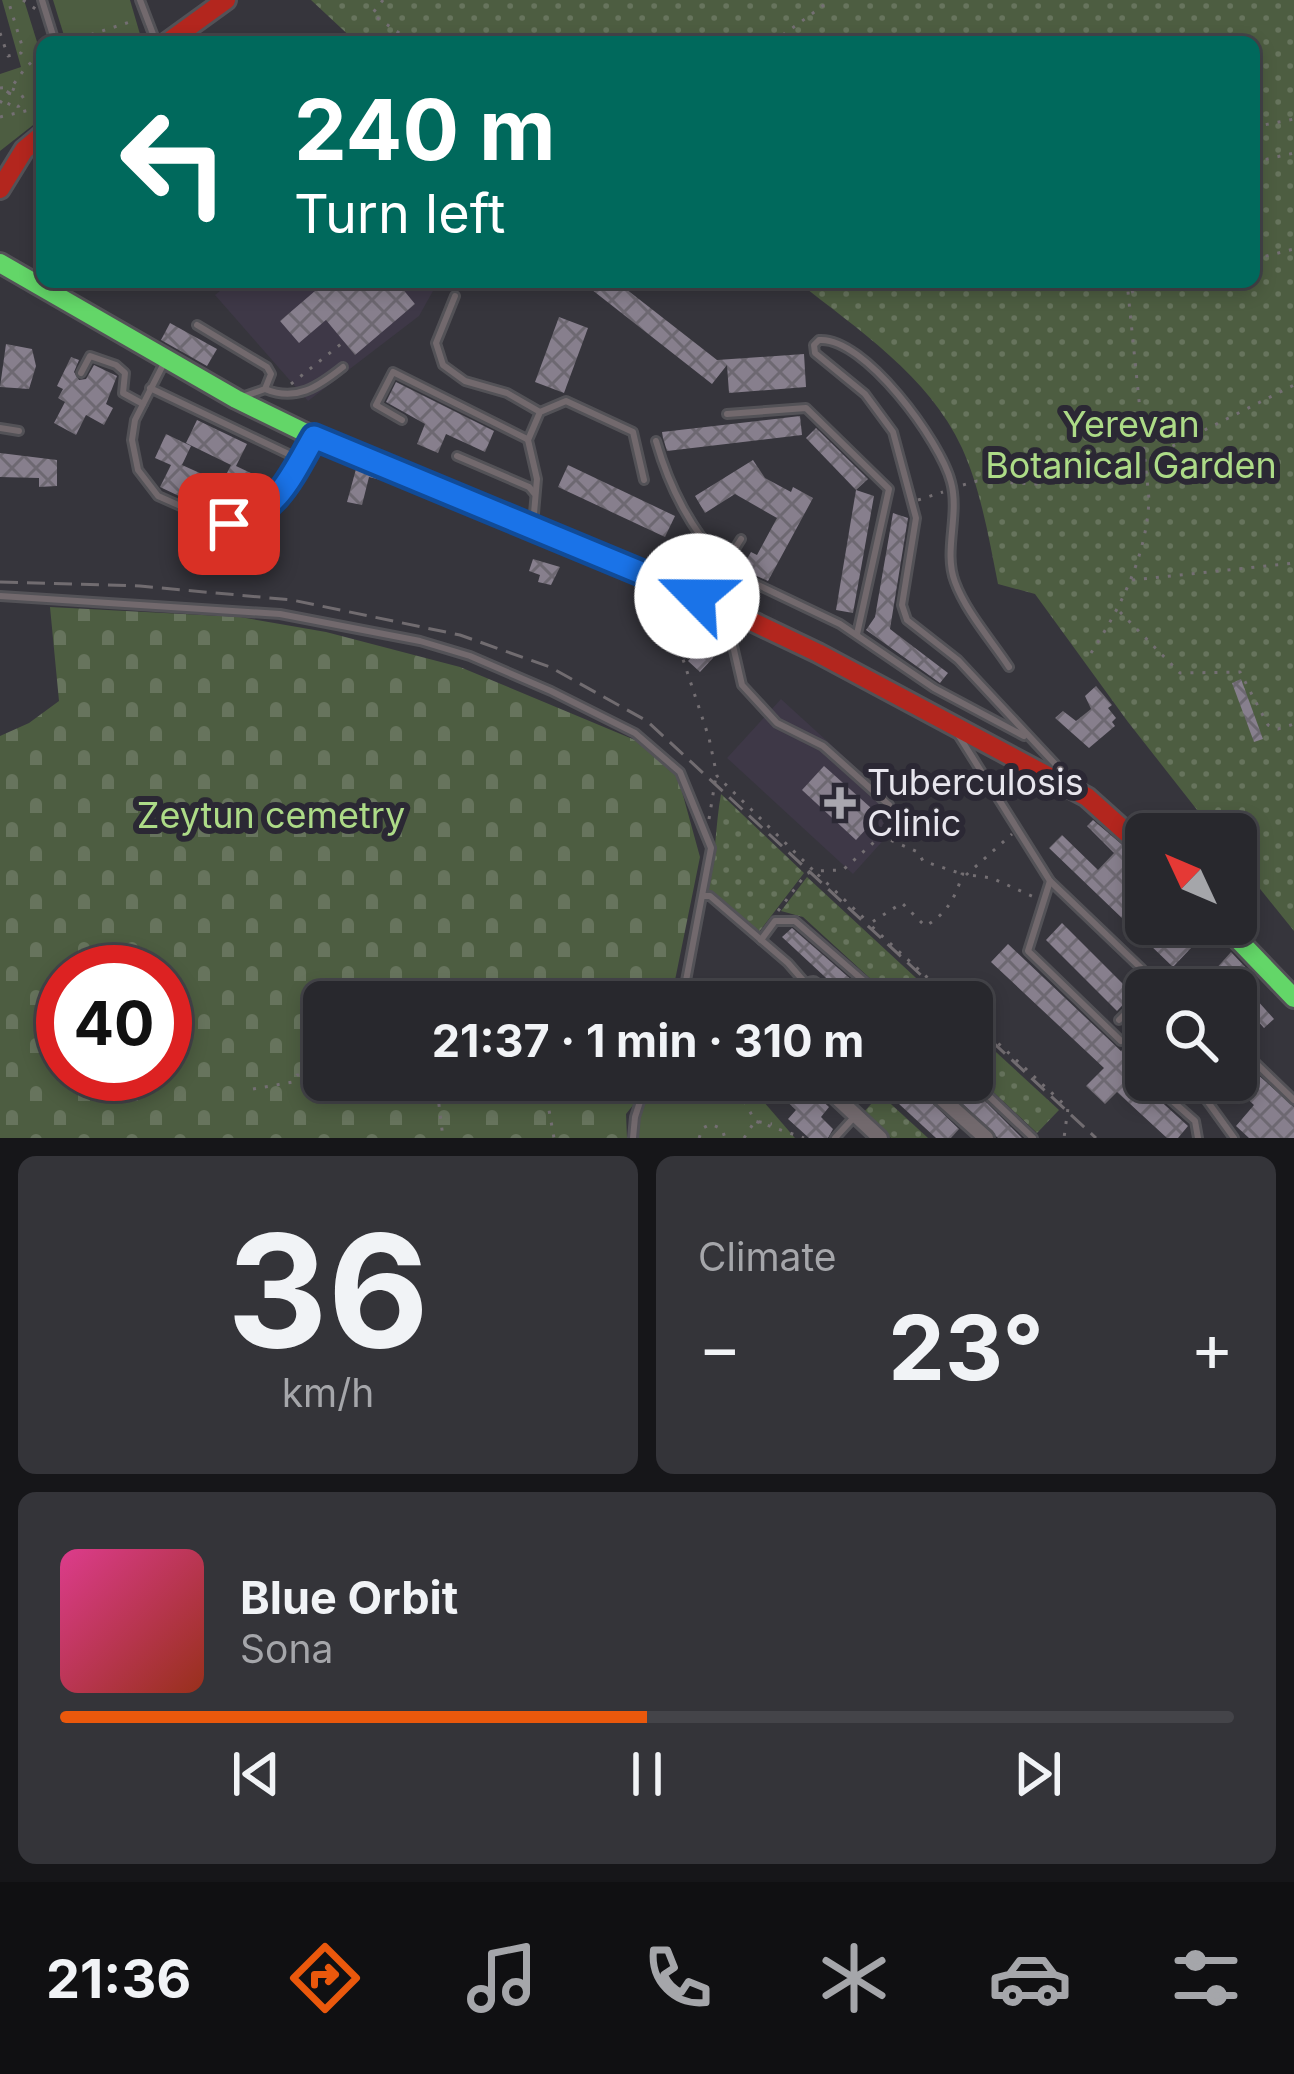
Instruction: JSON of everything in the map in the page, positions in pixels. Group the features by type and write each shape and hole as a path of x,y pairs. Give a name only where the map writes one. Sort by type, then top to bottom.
{"street":[{"path":"176,36 226,0"},
{"path":"0,189 24,150 36,140"},
{"path":"0,263 36,284"},
{"path":"43,288 236,399 314,437 670,585 818,653 1087,797 1125,831"},
{"path":"1243,945 1294,998"},
{"path":"841,1101 880,1138"},
{"path":"945,1101 986,1138"}],"lane":[{"path":"42,0 53,36"},
{"path":"140,0 154,36"},
{"path":"455,296 436,343 443,365 465,381 507,393 541,412"},
{"path":"197,325 260,360 271,374 265,389"},
{"path":"1010,668 956,584 951,563 956,508 951,478 916,414 887,381 839,344 819,340 815,353 865,394 892,432 914,501 916,518 902,605 908,620 958,659 1087,797"},
{"path":"81,373 90,356 116,365 125,373 123,393 142,404"},
{"path":"166,359 142,404 132,440 144,482 158,496 221,524 239,522 274,503 314,437"},
{"path":"236,399 265,389 291,396 320,386 343,368"},
{"path":"402,420 376,405 393,372 528,440"},
{"path":"150,388 301,460"},
{"path":"533,528 537,479 528,440 541,412 566,401 633,432 644,480"},
{"path":"727,414 806,408 889,489 856,634"},
{"path":"0,428 19,430"},
{"path":"656,441 694,531 724,566 751,585 821,614 934,688 1032,740"},
{"path":"457,456 529,487 536,496"},
{"path":"724,566 741,538"},
{"path":"751,585 731,612 742,685 777,723 823,746 889,805"},
{"path":"0,596 280,614 420,641 470,656 634,733 680,772 711,848 685,981"},
{"path":"954,728 1051,881 1142,969 1149,982 1144,995 1119,1020"},
{"path":"1051,881 1028,951 1121,1041"},
{"path":"704,896 710,896 803,981"},
{"path":"761,940 775,921 788,920 806,928 865,981"},
{"path":"1257,1064 1294,1100"},
{"path":"993,1100 1033,1138"},
{"path":"633,1138 640,1101"},
{"path":"1172,1101 1195,1121 1198,1138"},
{"path":"1207,1101 1234,1138"},
{"path":"835,1138 856,1115"}],"path":[{"path":"0,33 8,56 20,53 23,49 8,0"},
{"path":"383,0 372,14 403,36"},
{"path":"781,36 831,0"},
{"path":"87,36 136,20"},
{"path":"0,103 36,60"},
{"path":"0,88 21,93 19,114"},
{"path":"10,89 8,103 18,107"},
{"path":"0,117 36,109"},
{"path":"1260,126 1294,119"},
{"path":"1260,161 1294,153"},
{"path":"1260,258 1294,249"},
{"path":"1091,653 1119,611 1148,522 1128,288"},
{"path":"1129,293 1147,288"},
{"path":"297,382 341,344"},
{"path":"914,501 971,481 1036,484 1143,461 1294,385"},
{"path":"1130,580 1294,563"},
{"path":"670,585 669,616 709,737 716,776 711,815 704,826"},
{"path":"1119,611 1180,673 1240,672 1268,725 1278,729 1294,724"},
{"path":"716,776 931,981"},
{"path":"869,924 902,903 925,926 933,922 958,894 964,875 1018,829"},
{"path":"775,921 806,874 844,870 880,836 918,852 923,861 964,875 992,878 1045,902"},
{"path":"993,1038 1068,1108 1064,1138"},
{"path":"253,1089 292,1082 303,1075"},
{"path":"439,1101 443,1138"},
{"path":"547,1101 554,1138"},
{"path":"744,1101 755,1121 804,1138"},
{"path":"755,1121 772,1124"},
{"path":"744,1138 755,1121"},
{"path":"699,1138 711,1124 727,1136"}],"shaded area":[{"path":"224,288 435,288 419,316 308,401 215,295"},
{"path":"781,699 907,814 853,874 727,758"}],"green space":[{"path":"2,0 24,0 36,39 36,123 0,151 0,74 21,67"},
{"path":"53,0 130,0 141,36 64,36"},
{"name":"Yerevan Botanical Garden","path":"311,0 1294,0 1294,931 1257,885 1257,813 1200,813 1035,594 998,584 969,464 948,422 890,356 806,288 1260,288 1260,36 350,36"},
{"name":"Zeytun cemetry","path":"50,607 240,617 326,632 460,667 635,740 678,777 700,857 675,981 303,981 303,1101 636,1101 626,1114 627,1138 0,1138 0,736 29,723 59,701"},
{"path":"721,794 804,873 759,932 708,890"},
{"path":"807,877 919,981 873,981 803,917 781,911"},
{"path":"993,1049 1059,1110 1037,1133 993,1092"},
{"path":"652,1101 763,1101 795,1138 638,1138 637,1106"},
{"path":"874,1101 888,1101 928,1138 891,1138 863,1113"}],"building":[{"path":"313,288 402,288 415,304 355,355 326,320 299,343 280,321 315,291"},
{"path":"590,288 625,288 717,360 804,354 806,387 729,393 727,365 712,384"},
{"path":"559,317 588,328 564,393 535,382"},
{"path":"170,323 217,349 207,366 161,340"},
{"path":"6,344 32,349 36,366 29,389 0,387"},
{"path":"71,357 79,360 74,372 79,380 86,379 94,365 117,376 106,404 113,408 104,425 86,415 76,435 54,423 65,402 58,398 63,389 57,386"},
{"path":"396,382 494,431 485,452 446,434 438,453 417,444 425,424 386,402"},
{"path":"800,416 802,435 667,451 662,432"},
{"path":"197,420 247,444 236,466 255,475 244,499 230,492 219,515 160,487 171,465 155,458 166,434 191,446 182,465 222,483 231,465 186,443"},
{"path":"816,428 868,479 856,490 806,438"},
{"path":"0,453 57,460 57,486 39,487 39,478 0,477"},
{"path":"753,460 765,478 813,498 768,581 748,572 750,567 744,564 751,552 757,555 777,518 735,494 705,513 695,496"},
{"path":"568,465 675,516 665,537 558,487"},
{"path":"356,469 381,480 369,477 362,505 347,502"},
{"path":"856,490 874,496 853,613 836,610"},
{"path":"893,513 908,518 890,629 948,673 940,683 866,630 875,617"},
{"path":"533,559 560,567 551,585 538,582 540,575 529,571"},
{"path":"695,620 714,630 721,647 716,644 713,658 700,672 688,661 708,639 691,629"},
{"path":"1241,679 1263,739 1254,742 1232,683"},
{"path":"1096,686 1116,718 1115,726 1089,748 1055,718 1063,711 1076,721 1091,709 1085,696"},
{"name":"Tuberculosis Clinic","path":"824,766 879,815 856,840 802,790"},
{"path":"1093,820 1125,847 1125,921 1049,848 1062,835 1098,870 1114,853 1087,826"},
{"path":"1062,923 1125,986 1125,1002 1117,1011 1046,940"},
{"path":"792,928 853,981 829,981 782,937"},
{"path":"1008,944 1121,1051 1125,1047 1125,1099 1117,1092 1105,1104 1086,1086 1104,1068 991,962"},
{"path":"1150,945 1194,945 1173,967"},
{"path":"1231,952 1247,969 1216,969"},
{"path":"1257,1000 1274,1019 1264,1028 1257,1020"},
{"path":"1257,1074 1294,1107 1294,1138 1249,1138 1236,1126 1254,1105 1250,1101 1257,1101"},
{"path":"786,1101 822,1101 829,1107 821,1117 833,1129 828,1138 809,1138 788,1119 796,1110"},
{"path":"896,1101 930,1101 959,1129 951,1138 936,1138"},
{"path":"960,1101 985,1101 1022,1138 998,1138"},
{"path":"1127,1101 1160,1101 1188,1126 1178,1138 1167,1138"}],"railway":[{"path":"0,582 140,586 292,600 460,635 550,667 647,721 927,981"},
{"path":"993,1042 1096,1138"}],"traffic: fast":[{"path":"0,263 36,284"},
{"path":"43,288 236,399 441,490"},
{"path":"1243,945 1294,998"}],"traffic: jam":[{"path":"176,36 226,0"},
{"path":"0,189 24,150 36,140"},
{"path":"441,490 724,608 818,653 1087,797 1125,831"}],"place":[{"name":"Tuberculosis Clinic","path":"840,803"}],"route":[{"path":"229,524 274,503 314,437 697,596"}]}
